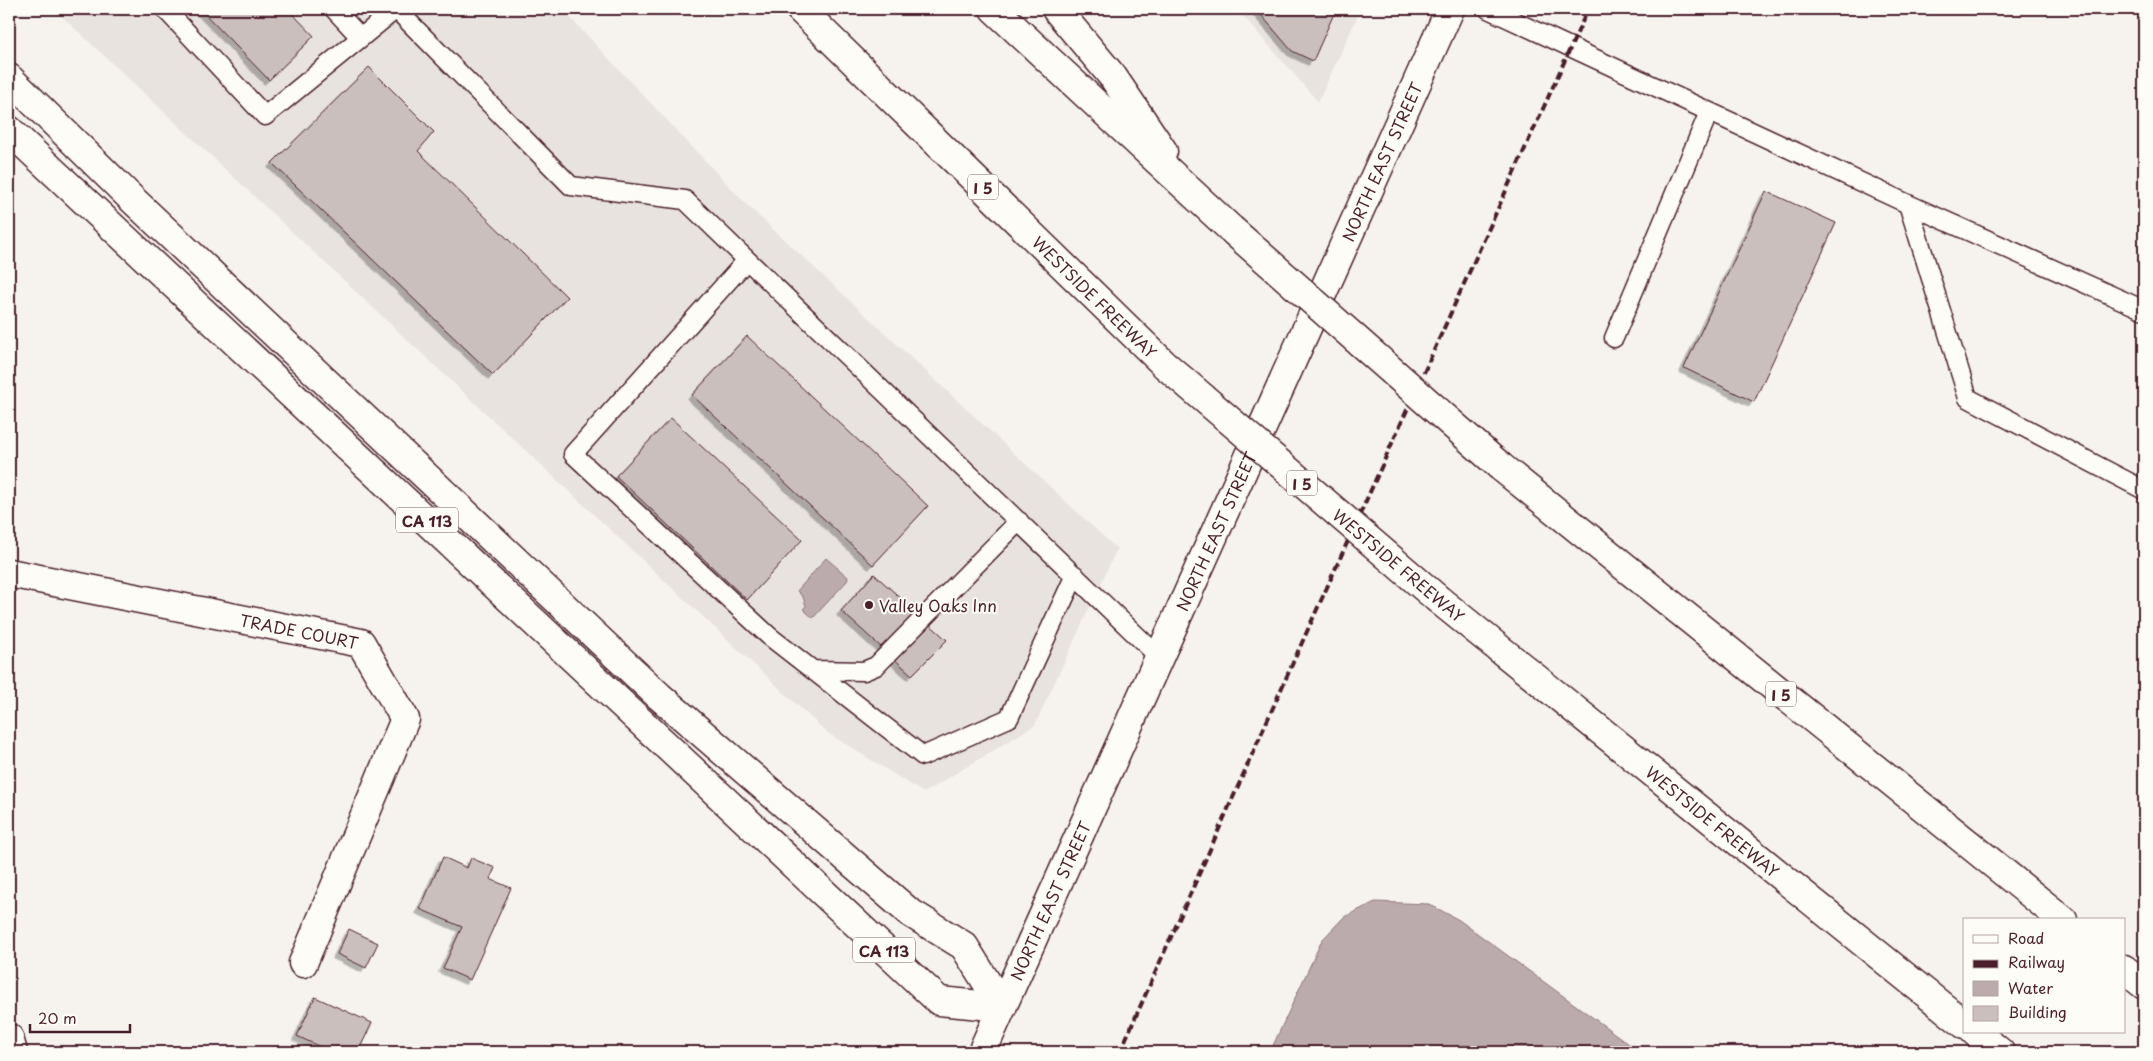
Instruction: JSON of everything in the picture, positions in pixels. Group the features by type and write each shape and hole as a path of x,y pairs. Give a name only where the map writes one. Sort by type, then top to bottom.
{"main road":[{"name":"WESTSIDE FREEWAY","path":"800,9 1165,366 1439,600 1963,1023"},
{"name":"I 5","path":"994,9 1231,229 1501,467 2060,918"},
{"path":"1056,9 1113,77 1187,188"},
{"name":"NORTH EAST STREET","path":"982,1052 1450,9"},
{"path":"9,78 133,200 659,696 908,912 964,946 1002,1008"},
{"name":"CA 113","path":"9,130 70,185 939,1002 1002,1008"},
{"name":"TRADE COURT","path":"9,573 362,642 405,719 303,963"},
{"path":"2126,971 2144,985"},
{"path":"1978,1034 2000,1052"},
{"path":"9,1038 13,1052"}],"lane":[{"path":"165,9 265,116 396,9 571,186 685,200 1160,657"},
{"path":"334,9 361,38"},
{"path":"1488,9 1908,204 2144,310"},
{"path":"1614,338 1709,112"},
{"path":"1908,204 1968,398 2144,490"},
{"path":"748,260 573,454 769,636 923,756 1009,718 1075,575"},
{"path":"813,670 864,671 876,666 1019,521"}],"shaded area":[{"path":"54,9 562,9 745,203 1117,549 1035,725 924,793 826,732"},
{"path":"1237,9 1361,9 1318,102"}],"water":[{"path":"826,558 848,577 847,581 813,618 803,609 806,606 803,597 797,591"},
{"path":"1375,902 1429,904 1459,920 1640,1052 1270,1052 1322,940 1344,917"}],"building":[{"path":"200,9 288,9 314,36 269,80"},
{"path":"1256,9 1336,9 1313,61 1292,51"},
{"path":"369,67 434,132 418,151 567,297 493,375 272,163"},
{"path":"1766,191 1836,223 1754,402 1684,368"},
{"path":"747,336 928,506 873,565 692,395"},
{"path":"671,418 802,540 747,600 616,476"},
{"path":"874,574 947,640 912,675 841,611"},
{"path":"443,857 467,868 471,858 495,868 490,879 511,888 470,980 443,968 462,927 420,909"},
{"path":"349,929 378,943 366,968 337,954"},
{"path":"315,997 372,1023 358,1052 331,1052 297,1036"}],"railway":[{"path":"1120,1052 1291,667 1588,9"}],"place":[{"name":"Valley Oaks Inn","path":"869,605"}]}
